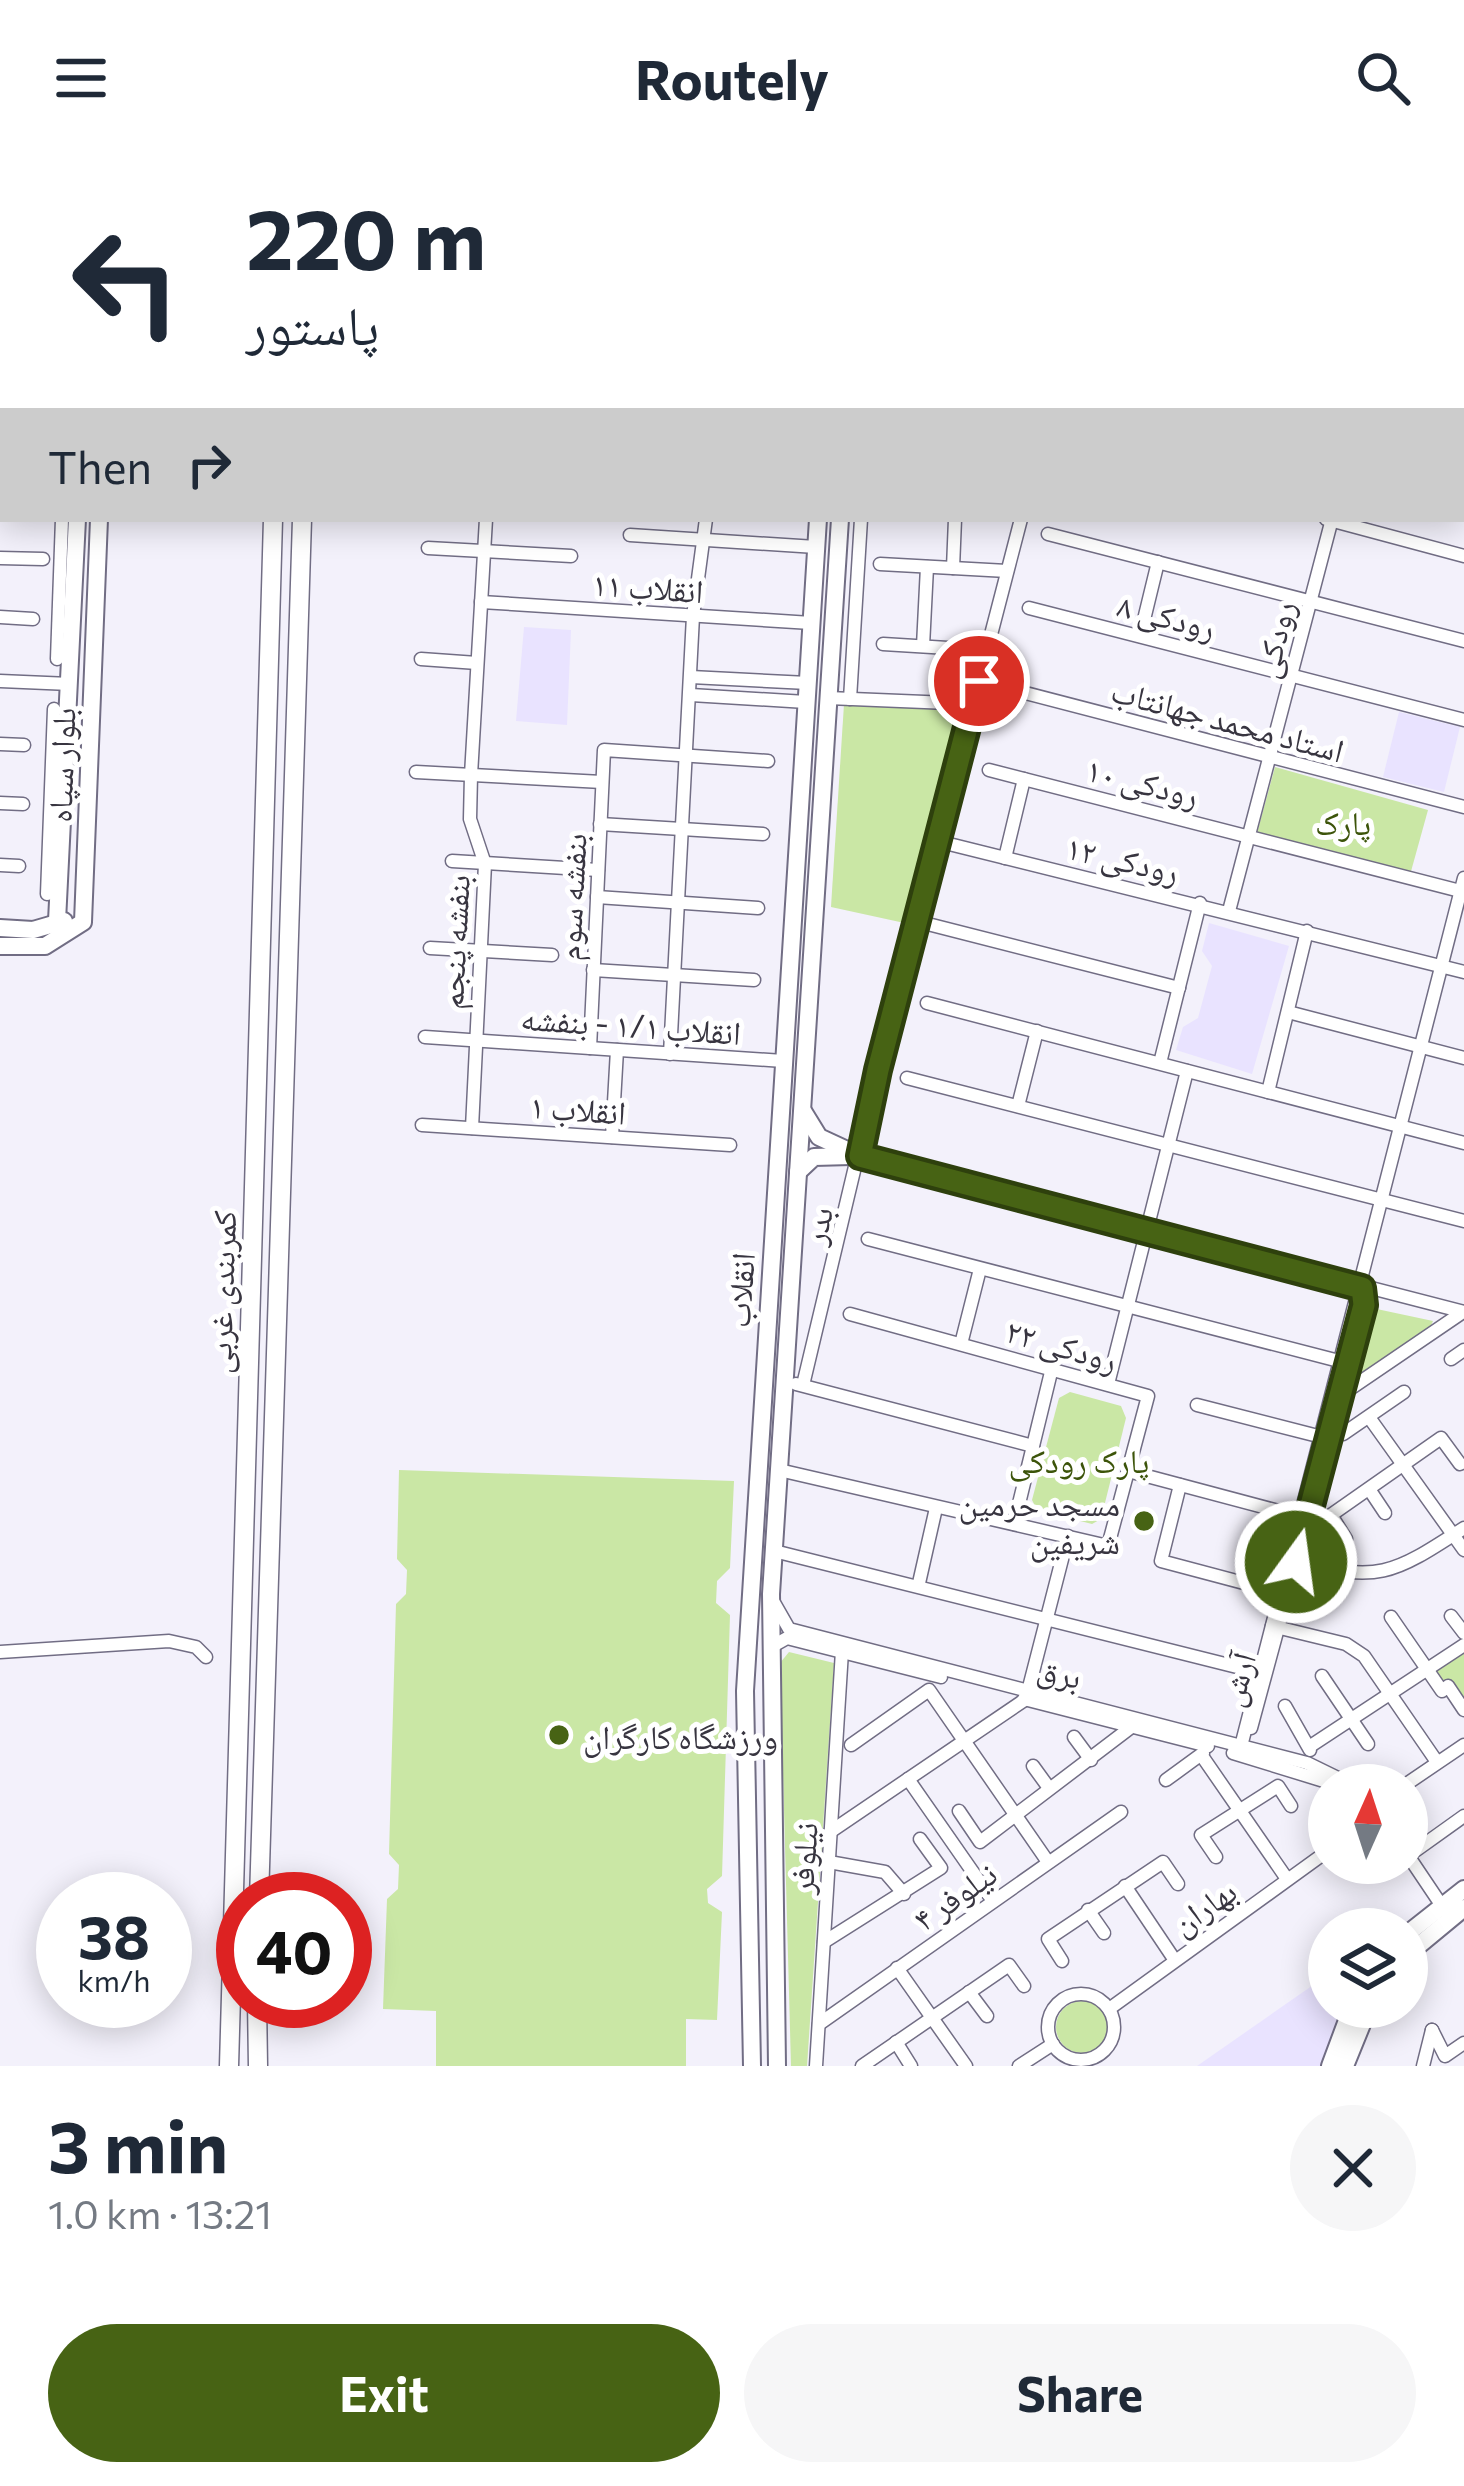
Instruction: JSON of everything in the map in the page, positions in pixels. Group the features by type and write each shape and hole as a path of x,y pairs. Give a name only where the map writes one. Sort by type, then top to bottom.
{"highway":[{"name":"کمربندی غربی","path":"229,2066 273,522"},
{"name":"کمربندی غربی","path":"261,1872 302,522"},
{"path":"257,2028 258,2066"}],"main road":[{"name":"بلوار سپاه","path":"57,921 58,801 70,684 67,588 77,522"},
{"name":"بلوار سپاه","path":"83,922 99,522"},
{"name":"انقلاب","path":"752,2066 745,1691 818,522"},
{"name":"انقلاب","path":"776,2066 771,1594 779,1470 794,1383 798,1172 840,522"},
{"path":"814,584 836,585"},
{"path":"0,928 83,922"},
{"path":"0,946 46,946 83,922"},
{"path":"802,1107 819,1137 860,1156"},
{"path":"798,1172 814,1157 860,1156"},
{"path":"1448,1910 1464,1889"},
{"path":"747,1900 772,1902"},
{"path":"1330,2066 1344,2028"},
{"path":"1346,2066 1361,2028"}],"street":[{"path":"57,659 67,588 62,522"},
{"name":"بنفشه پنجم","path":"472,1128 485,864 470,819 471,775 486,522"},
{"path":"670,1054 690,756 693,616 706,522"},
{"path":"850,699 861,522"},
{"path":"953,568 955,522"},
{"name":"بدر","path":"794,1383 860,1156 1020,522"},
{"name":"رودکی","path":"1229,911 1329,522"},
{"path":"1336,522 1464,556"},
{"path":"1048,534 1464,641"},
{"path":"630,536 816,547"},
{"path":"428,548 572,556"},
{"path":"0,558 43,559"},
{"path":"1140,636 1158,562"},
{"path":"880,564 1007,571"},
{"path":"923,646 927,567"},
{"name":"انقلاب ۱۱","path":"481,602 811,623"},
{"name":"رودکی ۸","path":"1028,608 1464,720"},
{"path":"0,617 33,619"},
{"path":"883,644 964,649"},
{"path":"421,659 477,663"},
{"path":"692,677 807,693"},
{"path":"0,681 70,684"},
{"name":"استاد محمد جهانتاب","path":"979,681 1464,808"},
{"path":"691,695 807,693"},
{"path":"828,698 973,704"},
{"path":"47,894 58,801 54,709"},
{"path":"0,744 23,745"},
{"name":"بنفشه سوم","path":"590,1048 604,750 690,756"},
{"path":"690,756 768,761"},
{"name":"رودکی ۱۰","path":"989,770 1463,887"},
{"path":"416,772 602,782"},
{"path":"1004,858 1024,779"},
{"path":"0,803 23,804"},
{"path":"600,824 763,833"},
{"name":"رودکی ۱۲","path":"937,841 1464,972"},
{"path":"452,861 598,870"},
{"path":"0,865 19,866"},
{"name":"آرش","path":"1241,1749 1257,1672 1274,1626 1278,1592 1292,1561 1297,1516 1362,1288 1399,1126 1463,887"},
{"path":"597,897 758,908"},
{"path":"1160,1064 1200,904"},
{"path":"916,921 1179,988"},
{"path":"1268,1092 1307,931"},
{"path":"430,948 552,955"},
{"path":"593,970 754,980"},
{"path":"927,1003 1464,1143"},
{"path":"1288,1012 1464,1058"},
{"path":"1018,1106 1036,1031"},
{"name":"انقلاب ۱/۱ - بنفشه","path":"425,1037 783,1061"},
{"path":"612,1137 617,1050"},
{"path":"1108,1384 1187,1071"},
{"path":"907,1078 1464,1221"},
{"name":"انقلاب ۱","path":"422,1125 730,1145"},
{"path":"860,1156 1464,1312"},
{"path":"868,1239 1339,1360"},
{"path":"961,1344 980,1270"},
{"name":"آرش","path":"1241,1749 1341,1394 1364,1305 1362,1288"},
{"path":"1341,1394 1464,1312"},
{"name":"رودکی ۲۲","path":"850,1314 1148,1396 1128,1471"},
{"path":"1451,1359 1464,1350"},
{"path":"1014,1524 1052,1369"},
{"path":"794,1383 1033,1446"},
{"path":"1343,1434 1371,1420 1404,1392"},
{"path":"1197,1406 1318,1436"},
{"path":"1371,1420 1459,1531 1464,1550"},
{"path":"1346,1539 1331,1515 1441,1438 1460,1464"},
{"path":"779,1470 1108,1546 1128,1471 1297,1516"},
{"path":"1180,1485 1161,1562 1278,1592"},
{"path":"1369,1489 1385,1513"},
{"path":"919,1583 936,1508"},
{"path":"1292,1561 1344,1573 1383,1573 1409,1564 1459,1531"},
{"path":"830,1832 1027,1695 1068,1536"},
{"path":"773,1551 919,1583 1257,1672"},
{"name":"برق","path":"771,1594 789,1630 945,1678 1027,1695 1203,1751 1241,1749 1308,1774"},
{"path":"1451,1616 1464,1634"},
{"path":"1391,1617 1442,1691 1448,1686 1464,1710"},
{"path":"1274,1626 1346,1644 1364,1656 1437,1762"},
{"name":"برق","path":"770,1648 787,1638 843,1648 1307,1763"},
{"path":"0,1652 169,1641 196,1647 206,1657"},
{"path":"1307,1763 1312,1745 1464,1645"},
{"name":"نیلوفر","path":"816,2066 843,1648"},
{"path":"1322,1676 1368,1744"},
{"path":"851,1744 945,1678"},
{"path":"929,1690 1048,1862"},
{"path":"1285,1706 1312,1745"},
{"path":"959,1811 980,1842 1130,1727"},
{"path":"1074,1737 1091,1760"},
{"path":"1428,1768 1464,1745"},
{"path":"1166,1780 1203,1751 1287,1880"},
{"path":"1033,1766 1049,1788"},
{"path":"908,1779 993,1901"},
{"path":"1216,1857 1201,1835 1278,1786 1291,1806"},
{"name":"نیلوفر ۴","path":"819,2024 1121,1812"},
{"path":"1428,1841 1464,1816"},
{"path":"824,1942 941,1868 920,1839"},
{"path":"829,1862 885,1872 904,1894"},
{"path":"1062,1961 1048,1939 1088,1910 1162,1862 1178,1884"},
{"name":"بهاران","path":"1109,2009 1308,1865"},
{"path":"1428,1882 1448,1910"},
{"path":"1423,1884 1448,1910"},
{"path":"1125,1886 1174,1959"},
{"path":"1088,1910 1104,1933"},
{"path":"862,2066 1009,1965 1024,1986"},
{"path":"897,1968 967,2066"},
{"path":"969,1992 987,2016"},
{"path":"1084,1994 1109,2009 1114,2029 1103,2060 1079,2060 1053,2044 1048,2024 1064,1999 1084,1994"},
{"path":"1423,2066 1432,2030 1445,2056 1464,2043"},
{"path":"896,2042 911,2066"},
{"path":"1019,2066 1053,2044"}],"shaded area":[{"path":"524,627 571,630 567,725 516,721"},
{"path":"1399,712 1460,727 1444,792 1383,777"},
{"path":"1209,923 1289,946 1252,1074 1176,1050 1183,1027 1198,1018 1212,966 1202,951"},
{"path":"1308,1989 1308,2028 1339,2028 1325,2066 1197,2066"}],"green space":[{"path":"844,704 963,710 909,924 831,907"},
{"name":"پارک","path":"1275,767 1428,810 1410,875 1257,833"},
{"path":"1372,1308 1433,1321 1426,1336 1356,1382"},
{"name":"پارک رودکی","path":"1070,1392 1121,1406 1126,1418 1101,1519 1092,1524 1037,1510 1032,1500 1059,1398"},
{"name":"ورزشگاه کارگران","path":"399,1470 734,1481 730,1568 717,1581 716,1603 730,1615 722,1876 707,1889 708,1903 722,1912 717,2020 686,2019 686,2066 436,2066 436,2011 383,2009 387,1899 398,1889 399,1865 389,1854 396,1604 406,1594 407,1570 397,1559"},
{"path":"1464,1650 1464,1704 1434,1670"},
{"path":"789,1652 834,1663 807,2066 791,2066 780,1663"},
{"path":"1082,2001 1100,2009 1108,2027 1100,2045 1082,2053 1064,2045 1056,2027 1064,2009"}],"place":[{"name":"مسجد حرمین شریفین","path":"1144,1521"},
{"name":"ورزشگاه کارگران","path":"559,1735"}],"route":[{"path":"979,681 860,1156 1362,1288 1364,1305 1296,1562"}]}
